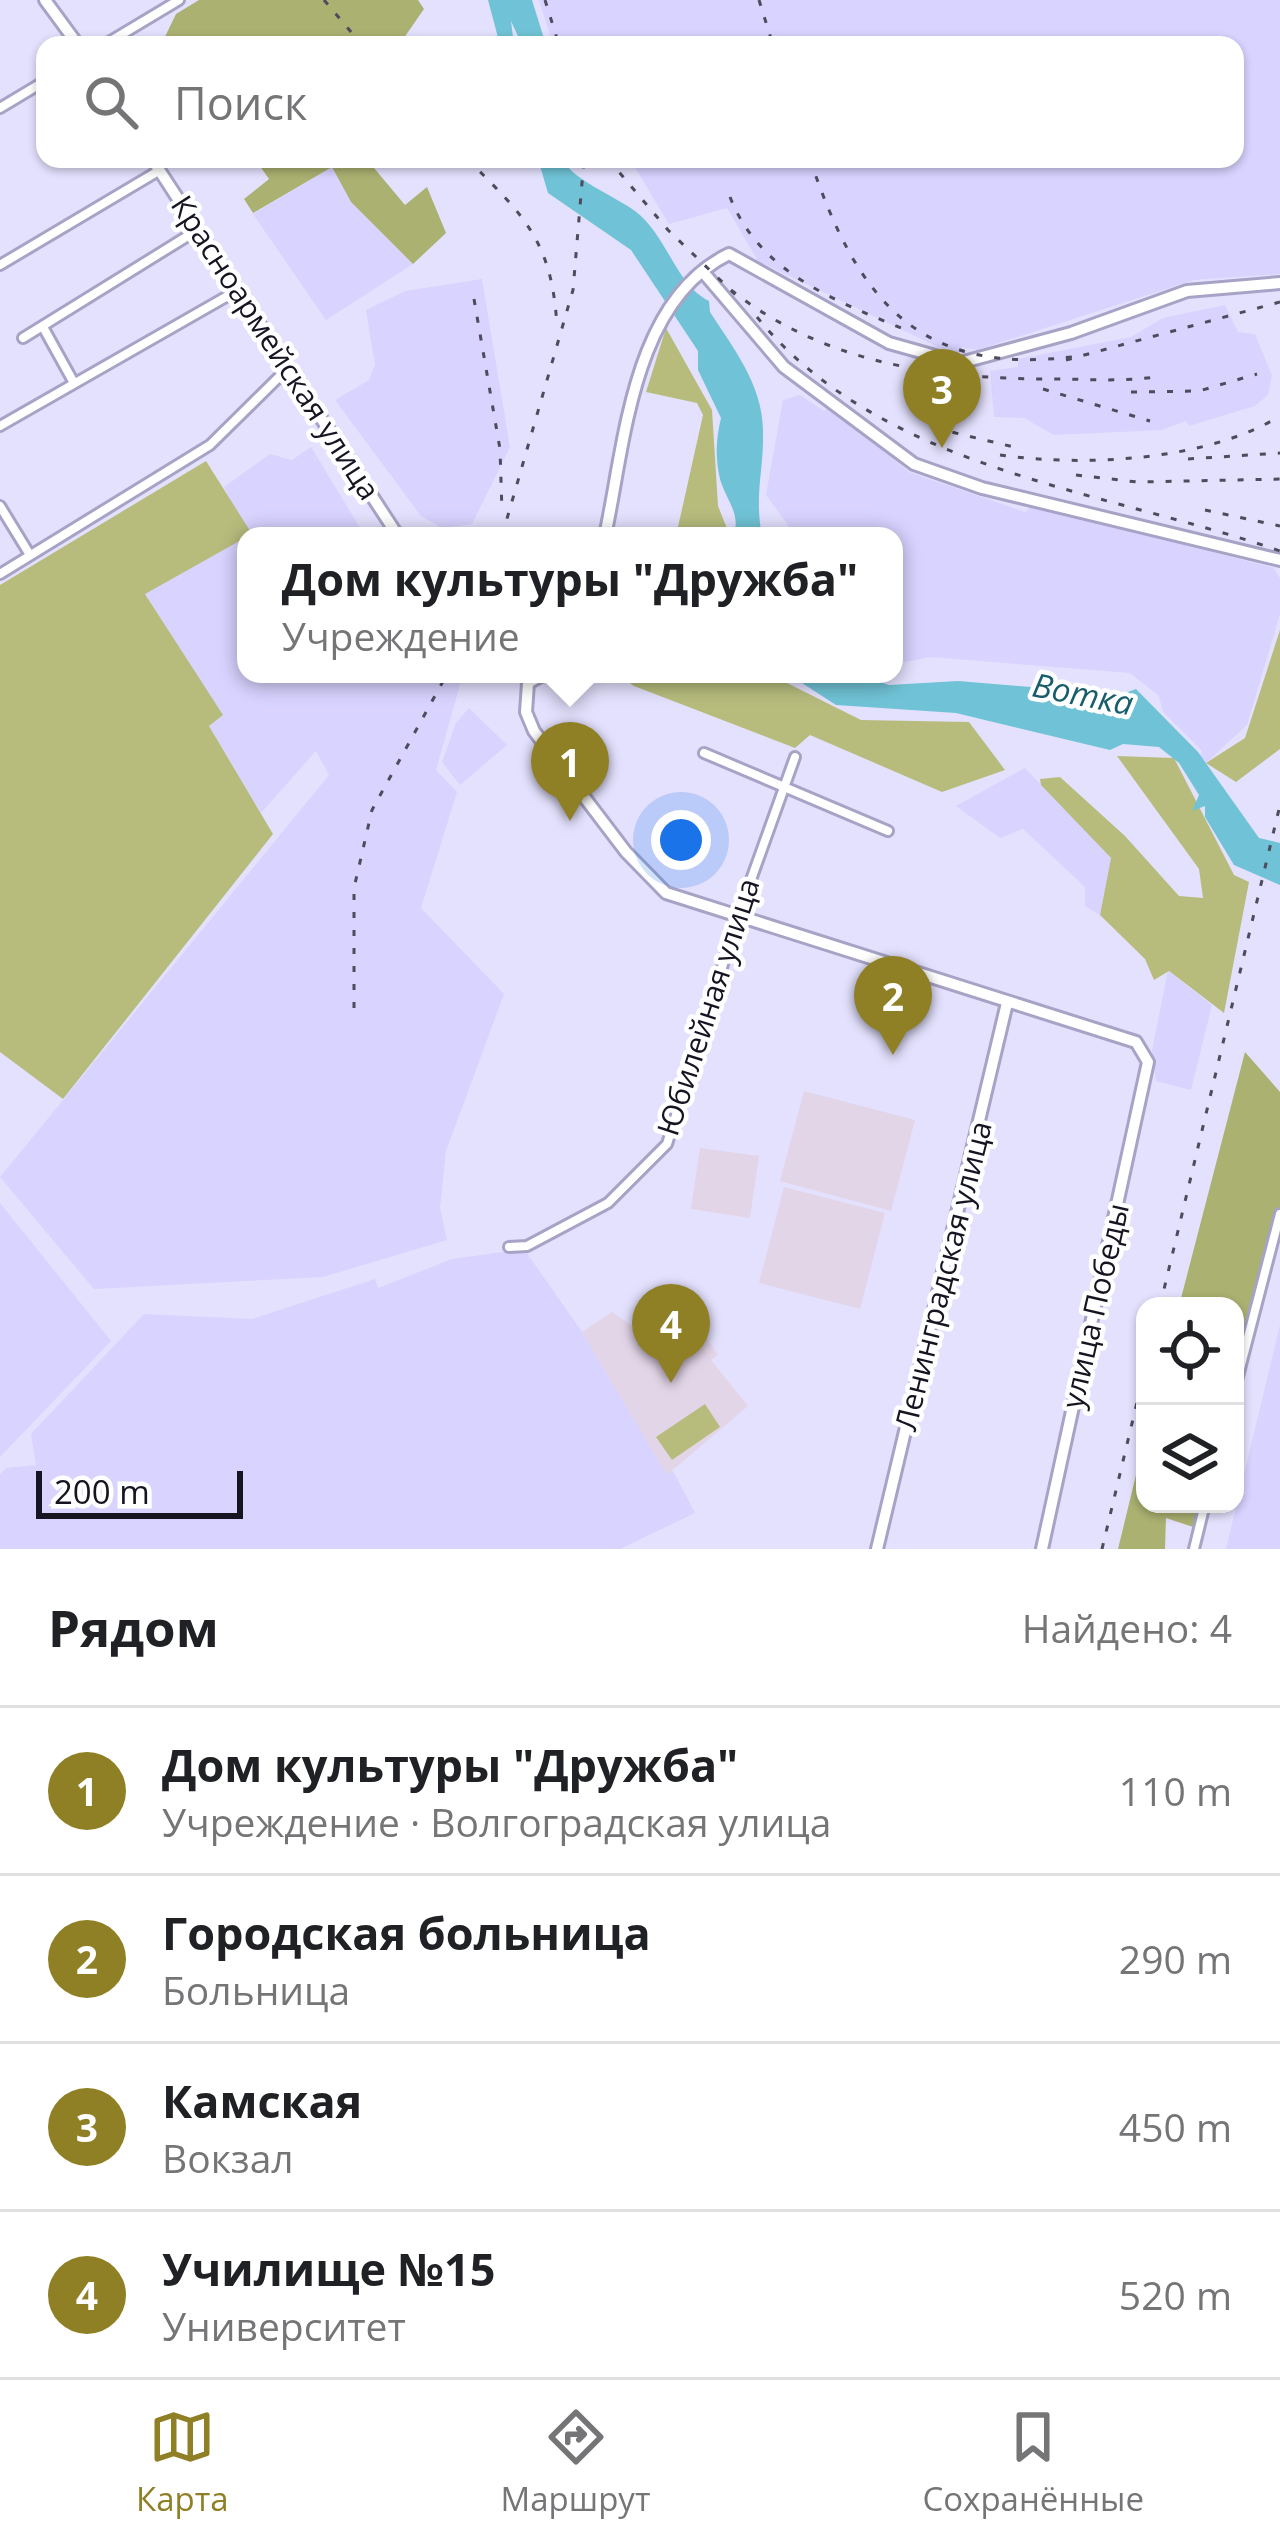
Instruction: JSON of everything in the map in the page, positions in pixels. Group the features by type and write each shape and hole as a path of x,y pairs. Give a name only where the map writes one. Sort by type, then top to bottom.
{"main road":[{"path":"45,0 71,36"},
{"name":"Красноармейская улица","path":"158,168 392,527"},
{"path":"607,527 647,340 701,275 736,254 889,343 960,363 1071,334 1187,292 1280,283"},
{"path":"701,275 784,367 914,464 982,488 1280,560"},
{"path":"523,683 526,712 534,731 626,852 666,893 1007,1003"},
{"name":"улица Победы","path":"1007,1003 1136,1042 1148,1062 1042,1549"},
{"name":"Ленинградская улица","path":"877,1549 1007,1003"}],"street":[{"path":"119,36 178,0"},
{"path":"0,108 36,86"},
{"path":"0,265 151,168"},
{"path":"23,338 199,229"},
{"path":"0,425 239,289"},
{"path":"43,326 74,383"},
{"path":"0,574 209,446 289,367"},
{"path":"0,506 30,555"},
{"path":"704,753 888,831"},
{"name":"Юбилейная улица","path":"509,1247 527,1246 608,1203 667,1144 737,916 795,757"},
{"path":"1244,1353 1280,1214"},
{"path":"1193,1549 1203,1513"}],"shaded area":[{"path":"539,0 1280,0 1280,274 1194,280 977,350 962,347 957,356 758,261 727,208 669,224 635,168 1244,168 1244,36 550,36"},
{"path":"333,168 351,202 413,264 326,320 253,214"},
{"path":"482,279 510,447 472,524 440,527 421,516 335,400 369,380 375,365 366,310 405,291"},
{"path":"1225,305 1238,332 1255,334 1272,376 1268,395 1255,406 1162,430 1054,435 1024,418 994,417 990,371 1018,367 1018,359 1131,337 1163,318"},
{"path":"800,395 824,411 830,406 909,472 1025,512 1032,506 1274,568 1280,579 1280,614 1247,725 1206,763 1199,757 1202,751 1163,712 1159,696 1130,673 930,657 903,662 903,527 789,527 766,495 783,400"},
{"path":"311,447 360,527 244,527 224,487 270,454 292,460"},
{"path":"237,542 237,683 460,683 436,770 457,792 421,908 504,994 446,1151 440,1208 447,1240 323,1277 94,1289 0,1177 329,775 316,751 261,813 209,726 222,715 145,593"},
{"path":"469,708 507,745 460,785 442,762 456,723"},
{"path":"1025,768 1111,858 1100,915 1085,906 1085,887 1023,829 1000,838 956,806"},
{"path":"1168,971 1212,1005 1191,1090 1156,1081 1152,1050"},
{"path":"804,1091 915,1120 891,1211 780,1181"},
{"path":"700,1148 759,1156 750,1218 691,1209"},
{"path":"784,1187 885,1213 860,1309 759,1283"},
{"path":"0,1203 111,1341 0,1457"},
{"path":"524,1249 582,1332 667,1474 673,1471 695,1513 620,1549 0,1549 0,1475 6,1468 36,1465 31,1434 144,1314 252,1319 375,1279 378,1288 452,1259"},
{"path":"679,1297 718,1355 711,1360 748,1406 667,1475 582,1332 612,1312 631,1325"},
{"path":"1280,1325 1280,1549 1226,1549 1235,1513 1244,1513 1244,1474"}],"green space":[{"path":"199,0 418,0 424,9 405,36 165,36 176,14"},
{"path":"261,168 330,168 253,213 244,199 269,179"},
{"path":"333,168 374,168 405,205 427,187 446,233 413,264 351,202"},
{"path":"666,328 712,410 718,506 726,527 678,527 703,415 697,403 646,392"},
{"path":"206,461 248,527 237,527 237,542 145,594 223,715 209,726 273,834 63,1099 0,1052 0,585"},
{"path":"1280,630 1280,749 1236,782 1206,763 1245,738"},
{"path":"630,683 787,683 861,720 969,722 1005,770 942,792 810,735 795,748"},
{"path":"1117,756 1174,758 1234,875 1249,882 1224,1013 1169,971 1154,980 1145,959 1100,915 1111,858 1041,785 1040,779 1060,777 1125,836 1179,896 1203,898 1199,869"},
{"path":"1245,1052 1280,1092 1280,1206 1244,1339 1244,1297 1181,1297"},
{"path":"705,1404 720,1427 672,1460 656,1437"},
{"path":"1136,1475 1136,1513 1197,1513 1193,1527 1166,1518 1165,1549 1118,1549"}],"water":[{"path":"488,0 532,0 543,36 518,36 511,21 513,36 498,36"},
{"path":"541,168 569,168 635,211 688,283 709,301 710,312 752,382 762,414 761,527 735,527 717,463 721,418 698,370 698,351 631,250 548,193"},
{"path":"958,681 1042,688 1093,705 1136,689 1198,752 1259,838 1280,843 1280,885 1234,865 1205,817 1205,806 1192,811 1199,795 1179,763 1159,747 1123,744 1110,750 956,713 836,705 802,683"}],"railway":[{"path":"324,0 354,36"},
{"path":"545,0 556,36"},
{"path":"759,0 770,36"},
{"path":"476,168 520,215 542,251 557,326"},
{"path":"505,527 573,290 583,168"},
{"path":"616,168 668,230 741,300"},
{"path":"813,168 849,252 902,319 936,341 976,354 1023,360 1079,356"},
{"path":"730,197 743,223 778,263 824,293 901,328"},
{"path":"731,290 805,335 884,362 967,376 1155,377"},
{"path":"474,299 500,449 502,512"},
{"path":"1066,360 1280,302"},
{"path":"757,317 808,369 867,410 931,443 1071,491 1280,551"},
{"path":"1131,392 1199,391 1257,374"},
{"path":"1043,389 1150,421"},
{"path":"1000,455 1068,460 1144,457 1217,443 1280,416"},
{"path":"935,428 1022,449"},
{"path":"1188,459 1280,453"},
{"path":"1076,475 1137,482 1280,479"},
{"path":"1205,510 1280,526"},
{"path":"354,1008 354,888 372,810 442,683"},
{"path":"1162,1297 1280,805"},
{"path":"1102,1549 1136,1405"}],"place":[{"name":"Камская","path":"942,448"},
{"name":"Дом культуры \"Дружба\"","path":"570,821"},
{"name":"Городская больница","path":"893,1055"},
{"name":"Училище №15","path":"671,1383"}],"water label":[{"name":"Вотка","path":"1083,694"}]}
